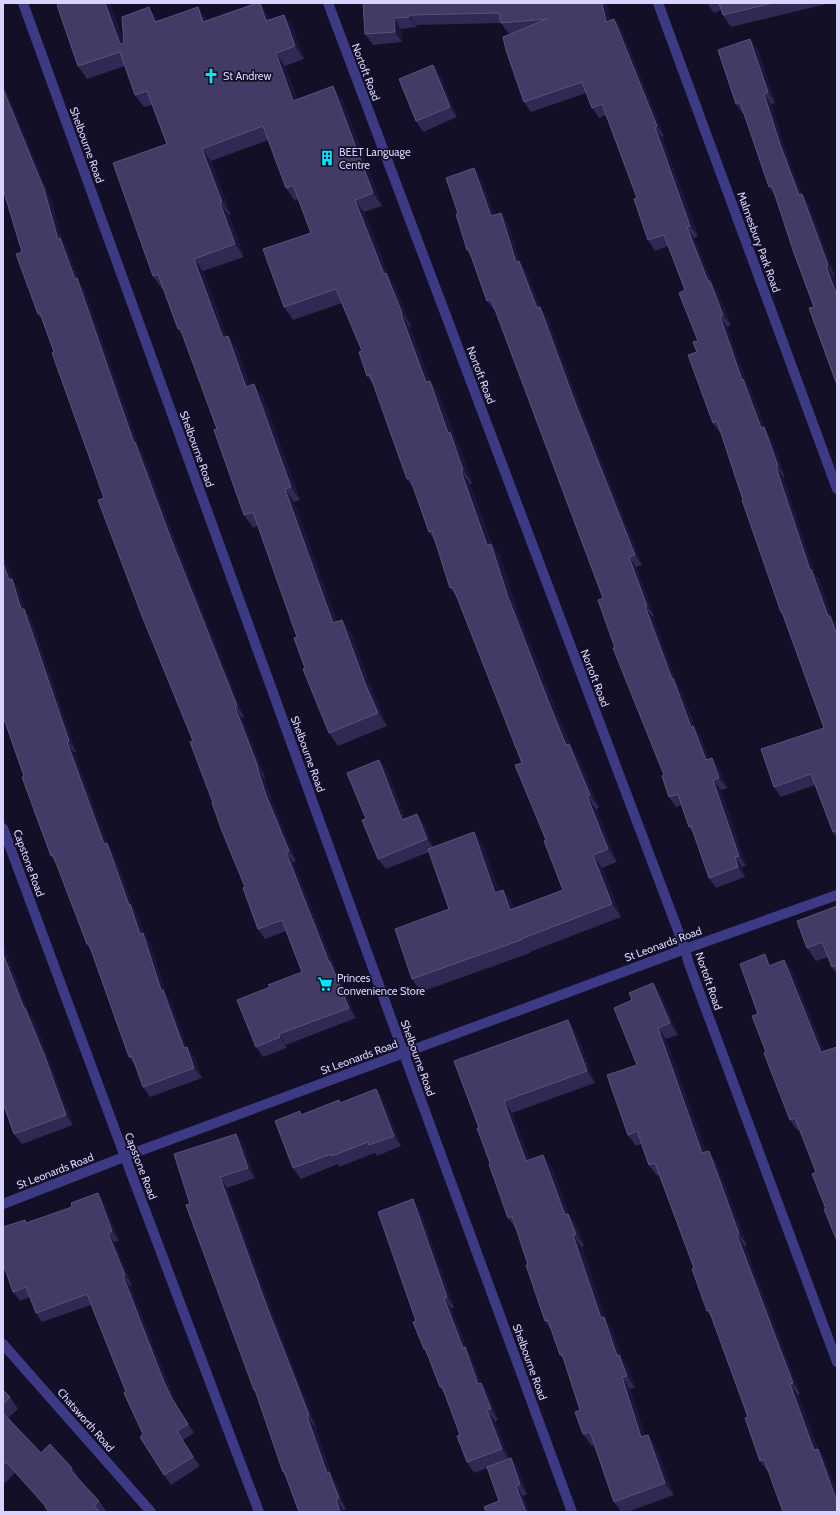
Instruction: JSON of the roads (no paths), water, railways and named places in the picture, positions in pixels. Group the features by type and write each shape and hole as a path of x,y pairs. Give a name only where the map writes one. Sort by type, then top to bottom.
{"street":[{"name":"Shelbourne Road","path":"23,3 404,1054 572,1512"},
{"name":"Nortoft Road","path":"328,3 685,949 689,964 837,1362"},
{"name":"Malmesbury Park Road","path":"658,3 837,489"},
{"name":"Capstone Road","path":"3,828 125,1158 259,1512"},
{"name":"St Leonards Road","path":"3,1204 685,949 837,895"},
{"name":"Chatsworth Road","path":"3,1344 151,1512"}],"place":[{"name":"St Andrew","path":"211,76"},
{"name":"BEET Language Centre","path":"327,158"},
{"name":"Princes Convenience Store","path":"325,984"}]}
